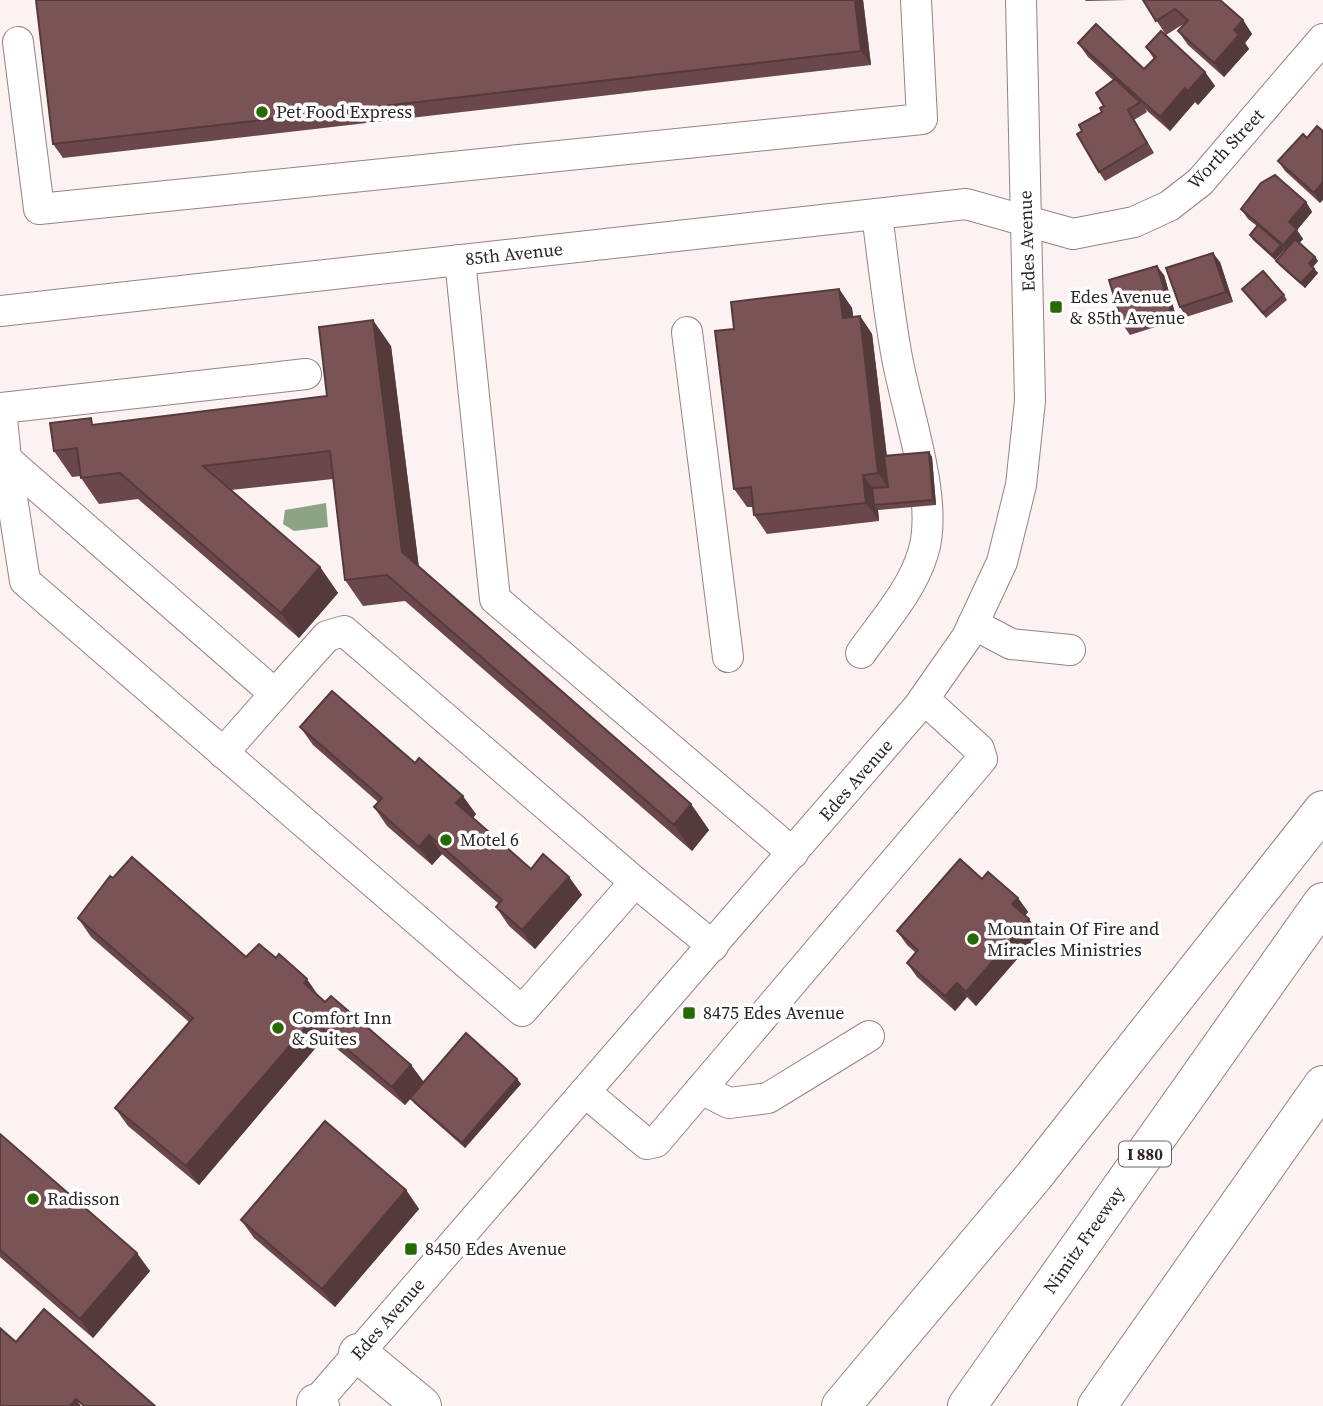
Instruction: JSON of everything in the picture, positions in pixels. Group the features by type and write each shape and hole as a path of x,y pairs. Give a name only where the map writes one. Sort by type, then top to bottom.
{"highway":[{"path":"841,1406 1034,1176 1323,810"},
{"name":"Nimitz Freeway","path":"967,1406 1323,902"},
{"path":"1097,1406 1323,1085"},
{"path":"358,1353 422,1406"}],"street":[{"path":"18,42 39,209 922,119 916,0"},
{"name":"Edes Avenue","path":"316,1405 358,1353 924,699 973,624 1002,562 1021,485 1030,401 1021,0"},
{"name":"Worth Street","path":"1026,221 1073,234 1134,222 1169,206 1200,181 1323,39"},
{"name":"85th Avenue","path":"0,311 967,204 1026,221"},
{"path":"861,653 906,590 923,553 926,505 919,456 896,352 877,214"},
{"path":"460,260 495,599 793,853"},
{"path":"687,332 728,657"},
{"path":"306,374 1,408 25,581 522,1011 635,882"},
{"path":"6,459 275,695"},
{"path":"973,624 1011,644 1070,650"},
{"path":"223,753 327,636 344,631 713,946"},
{"path":"585,1092 647,1144 656,1142 982,759 979,749 924,699"},
{"path":"701,1089 729,1103 768,1097 869,1036"}],"shaded area":[{"path":"326,503 328,527 294,531 283,524 285,510"}],"building":[{"name":"Pet Food Express","path":"36,0 855,0 861,51 53,144"},
{"path":"1143,0 1220,0 1243,20 1234,30 1239,35 1214,63 1178,31 1188,20 1175,9 1156,21"},
{"path":"1096,24 1144,69 1156,57 1146,47 1161,31 1205,72 1188,91 1185,88 1160,117 1078,43"},
{"path":"1115,79 1140,102 1128,110 1147,143 1099,172 1077,134 1082,131 1079,125 1102,112 1100,108 1104,106 1096,93"},
{"path":"1317,126 1323,131 1323,182 1314,193 1278,161 1303,134 1307,138"},
{"path":"1275,175 1306,202 1289,222 1297,229 1283,245 1241,209 1261,183"},
{"path":"1258,225 1281,245 1272,255 1250,235"},
{"path":"1295,239 1315,257 1309,263 1314,269 1301,283 1276,261"},
{"path":"1213,253 1226,292 1180,307 1166,268"},
{"path":"1157,266 1171,311 1123,325 1109,280"},
{"path":"1263,271 1284,295 1263,313 1242,289"},
{"path":"839,289 843,318 860,316 878,473 863,475 866,503 754,515 751,487 734,489 715,331 734,329 731,302"},
{"path":"373,320 402,552 691,804 674,825 387,575 345,580 330,451 203,466 320,567 281,613 120,473 81,478 77,448 54,451 50,423 91,418 92,425 327,396 319,327"},
{"path":"929,452 933,500 874,505 872,488 888,487 884,456"},
{"name":"Motel 6","path":"332,691 415,763 419,758 463,796 456,803 531,869 543,854 569,877 522,930 496,907 502,900 429,835 419,847 374,807 382,798 300,727"},
{"name":"Comfort Inn & Suites","path":"132,857 246,957 259,944 276,958 279,954 307,979 304,983 325,1002 331,996 411,1065 392,1087 312,1020 186,1166 115,1108 193,1018 78,918 110,876 113,878"},
{"name":"Mountain Of Fire and Miracles Ministries","path":"960,859 982,879 988,872 1018,898 1012,904 1029,919 966,992 957,983 945,996 907,963 918,950 897,931"},
{"path":"466,1033 517,1079 462,1143 410,1098"},
{"path":"325,1121 406,1190 322,1289 241,1220"},
{"name":"Radisson","path":"0,1134 137,1253 80,1319 0,1250"},
{"path":"44,1309 155,1406 84,1406 76,1399 70,1406 0,1406 0,1328 16,1342"}],"place":[{"name":"Pet Food Express","path":"262,112"},
{"name":"Edes Avenue & 85th Avenue","path":"1056,307"},
{"name":"Motel 6","path":"446,840"},
{"name":"Mountain Of Fire and Miracles Ministries","path":"973,939"},
{"name":"8475 Edes Avenue","path":"689,1013"},
{"name":"Comfort Inn & Suites","path":"278,1028"},
{"name":"Radisson","path":"33,1199"},
{"name":"8450 Edes Avenue","path":"411,1249"}]}
